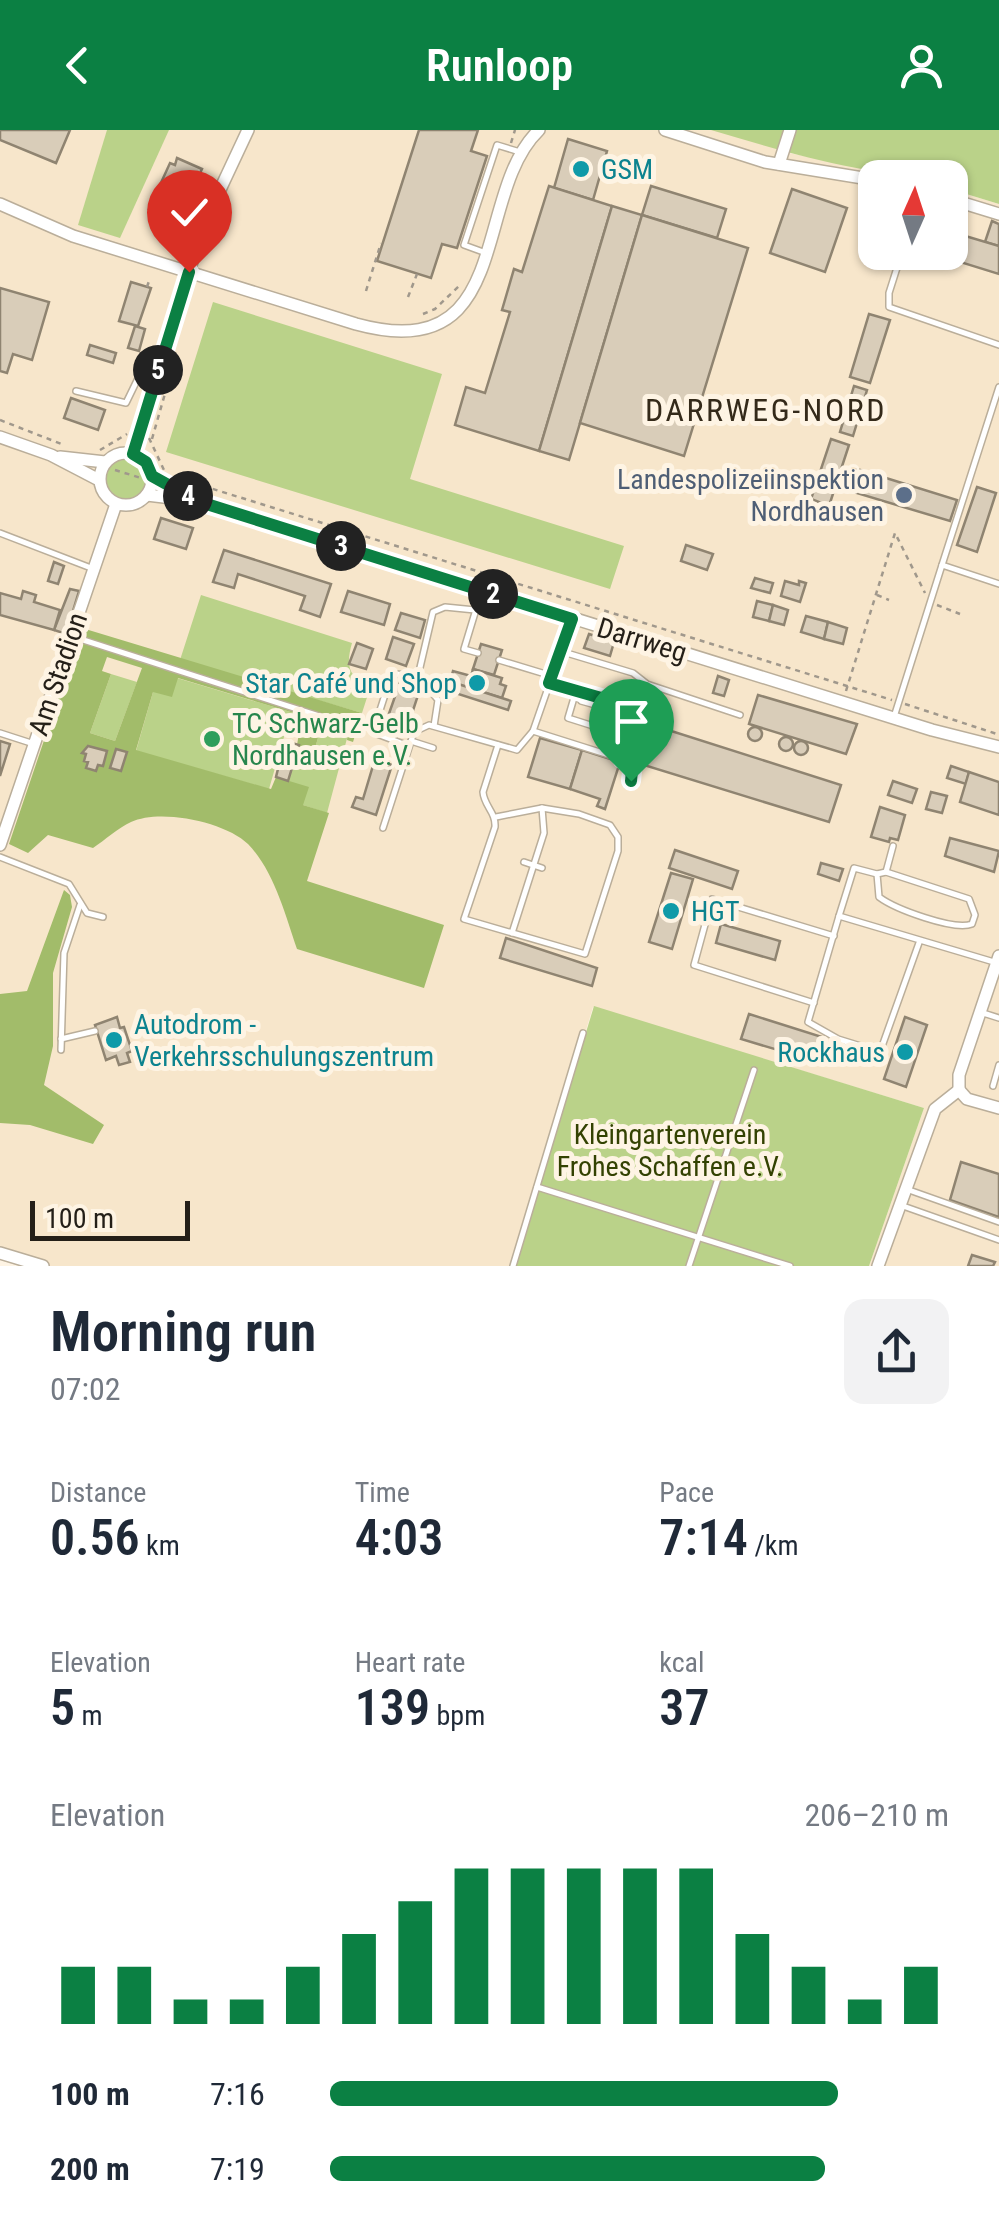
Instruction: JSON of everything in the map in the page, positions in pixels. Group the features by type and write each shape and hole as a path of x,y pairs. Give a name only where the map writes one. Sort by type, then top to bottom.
{"street":[{"path":"51,456 101,460 116,454 133,454 145,437 157,372 203,226 248,130"},
{"path":"0,204 72,236 356,324 402,332 441,321 463,304 480,278 514,150 538,130"},
{"path":"665,130 779,164 858,177"},
{"path":"779,164 790,130"},
{"path":"968,205 999,214"},
{"path":"0,436 99,480"},
{"name":"Darrweg","path":"133,454 146,462 152,479 197,501 999,751"},
{"path":"101,460 99,480 104,494 116,504"},
{"path":"146,496 152,479"},
{"name":"Darrweg","path":"116,504 133,504 146,496 197,501"},
{"name":"Am Stadion","path":"0,844 116,504"},
{"path":"998,960 959,1074 959,1090 967,1098 999,1108"},
{"path":"878,1266 936,1108 959,1090"},
{"path":"0,1252 43,1266"}],"lane":[{"path":"487,254 464,246 497,146 514,150"},
{"path":"896,270 889,306 999,345"},
{"path":"76,391 126,404 142,368 157,372"},
{"path":"894,717 999,387"},
{"path":"0,533 94,569"},
{"path":"942,564 999,584"},
{"path":"478,653 464,649 482,590"},
{"path":"418,676 433,612 445,608 476,610"},
{"path":"383,828 414,732 429,725 517,750 533,731 572,619"},
{"path":"71,636 319,716"},
{"path":"560,651 633,673 647,684 740,715"},
{"path":"499,660 576,691 636,708 622,759"},
{"path":"434,726 438,700 418,676 396,674 390,679 374,729 377,734 434,748"},
{"path":"576,691 568,718 628,736"},
{"path":"533,731 628,762 631,781"},
{"path":"0,733 34,744"},
{"path":"496,817 483,792 498,745"},
{"path":"542,808 579,814 610,825 618,836 618,852 585,954 464,918 496,817 542,808"},
{"path":"512,933 544,833 542,808"},
{"path":"886,872 893,846"},
{"path":"0,856 70,884 87,914 103,917"},
{"path":"524,862 542,868"},
{"path":"877,874 879,897 889,904 957,926 972,924 975,914 968,898 886,872 877,874 854,868 808,1022 838,1039 880,1052 920,940"},
{"path":"814,1003 694,965 712,899 834,936"},
{"path":"61,1050 64,953 80,905"},
{"path":"840,916 998,960"},
{"path":"980,1012 999,1018"},
{"path":"61,1039 95,1031"},
{"path":"512,1266 583,1032"},
{"path":"993,1086 999,1066"},
{"path":"689,1266 754,1070"},
{"path":"536,1187 790,1266"},
{"path":"906,1188 999,1222"},
{"path":"900,1206 999,1240"}],"path":[{"path":"514,150 515,130"},
{"path":"366,291 381,243"},
{"path":"408,297 417,274"},
{"path":"147,286 150,278"},
{"path":"414,318 435,309 465,280"},
{"path":"145,437 178,348"},
{"path":"0,420 72,448"},
{"path":"152,479 101,460 129,432 145,437 166,474"},
{"path":"175,478 999,735"},
{"path":"842,702 895,533 930,602 960,614"},
{"path":"876,595 889,600"}],"shaded area":[{"path":"0,130 795,130 789,153 858,167 858,270 968,270 968,195 999,204 999,1266 869,1266 924,1108 593,1007 515,1266 19,1266 0,1260"}],"green space":[{"path":"107,130 169,130 120,238 78,225"},
{"path":"711,130 999,130 999,204 968,195 968,160 858,160 858,168"},
{"path":"213,302 442,374 410,479 624,546 610,589 166,452"},
{"path":"126,457 142,463 148,479 142,495 126,501 110,495 104,479 110,463"},
{"path":"201,595 352,643 350,669 371,685 362,713 180,660"},
{"path":"82,628 362,713 353,742 347,740 348,731 322,724 311,762 295,757 299,733 289,730 294,713 178,678 172,697 153,692 136,750 271,789 276,777 309,787 303,805 329,813 307,881 444,925 424,988 297,949 265,867 248,844 225,829 158,816 126,825 93,848 48,835 28,853 9,844","holes":["107,657 142,668 115,741 90,733 111,674 102,671"]},
{"path":"111,674 137,682 115,741 90,733"},
{"path":"177,678 294,713 269,789 136,751 153,692"},
{"path":"322,724 349,731 327,813 303,805 288,781 295,757 311,762"},
{"path":"64,890 70,895 72,907 53,973 53,1046 44,1085 104,1125 93,1144 30,1125 0,1123 0,994 27,991"},
{"name":"Kleingartenverein Frohes Schaffen e.V.","path":"594,1006 924,1108 869,1266 515,1266"}],"building":[{"path":"0,130 70,130 56,163 0,140"},
{"path":"419,130 478,130 471,151 487,156 457,248 442,244 431,278 377,261"},
{"name":"GSM","path":"568,139 607,151 593,200 554,188"},
{"path":"177,158 202,169 178,222 149,209 170,163 175,165"},
{"path":"549,186 612,206 539,451 455,425 466,387 485,393 510,312 502,310 514,269 522,272"},
{"path":"651,186 726,209 717,238 642,215"},
{"path":"792,189 847,208 825,272 770,253"},
{"path":"612,206 642,215 569,460 539,451"},
{"path":"642,215 748,248 684,456 580,423"},
{"path":"992,221 999,224 999,246 985,242"},
{"path":"968,237 999,246 999,274 968,264"},
{"path":"131,282 151,288 138,326 119,321"},
{"path":"0,288 49,302 32,360 13,354 7,373 0,371"},
{"path":"869,314 890,320 870,383 850,377"},
{"path":"135,326 145,329 139,351 128,348"},
{"path":"90,345 116,353 113,363 87,355"},
{"path":"854,386 867,390 853,436 840,432"},
{"path":"71,398 105,410 98,430 64,418"},
{"path":"831,439 849,445 829,506 811,499"},
{"name":"Landespolizeiinspektion Nordhausen","path":"857,469 957,500 950,521 850,491"},
{"path":"977,487 996,493 977,552 957,545"},
{"path":"161,518 193,528 186,549 154,539"},
{"path":"686,545 713,554 707,570 681,561"},
{"path":"224,550 331,584 320,617 300,610 305,596 238,574 234,588 213,582"},
{"path":"54,562 64,566 58,584 48,581"},
{"path":"755,578 773,583 770,593 751,588"},
{"path":"785,581 806,583 800,602 781,596"},
{"path":"70,589 79,591 66,634 54,630"},
{"path":"23,591 36,595 34,602 60,610 54,630 0,615 0,593 21,599"},
{"path":"348,591 390,604 384,625 341,612"},
{"path":"757,601 773,605 769,621 753,617"},
{"path":"773,605 788,610 784,625 769,621"},
{"path":"401,613 425,620 420,638 395,630"},
{"path":"806,616 828,622 824,639 801,632"},
{"path":"828,622 847,628 843,644 824,639"},
{"path":"589,634 614,642 610,656 584,648"},
{"path":"393,637 414,644 406,666 386,659"},
{"path":"357,643 373,649 366,669 349,664"},
{"path":"481,644 502,650 494,675 473,669"},
{"name":"Star Café und Shop","path":"473,669 502,678 500,684 506,686 502,698 450,682 453,671 471,676"},
{"path":"718,676 729,680 724,696 713,693"},
{"path":"400,682 420,689 405,735 384,728"},
{"path":"455,683 511,701 508,710 452,692"},
{"path":"758,695 857,724 846,754 749,724"},
{"path":"643,722 841,785 829,822 631,761"},
{"path":"755,727 762,734 755,741 748,734"},
{"path":"786,737 793,744 786,751 779,744"},
{"path":"540,738 582,750 570,789 528,777"},
{"path":"0,741 10,744 0,776"},
{"path":"285,741 299,745 288,781 276,777"},
{"path":"801,741 808,748 801,755 794,748"},
{"path":"88,746 107,751 103,766 98,765 96,771 86,768 86,754 82,753"},
{"path":"116,749 127,752 121,771 110,768"},
{"path":"582,750 620,762 605,809 597,806 600,799 570,789"},
{"path":"375,759 392,765 376,815 352,807 356,797 363,799"},
{"path":"951,766 969,772 966,784 947,778"},
{"path":"969,772 999,782 999,815 960,802"},
{"path":"893,781 917,789 912,803 888,795"},
{"path":"931,792 947,796 942,813 926,809"},
{"path":"880,807 905,815 898,840 871,837"},
{"path":"950,838 999,851 994,872 945,856"},
{"path":"675,850 738,871 732,889 669,868"},
{"path":"821,863 843,869 839,881 818,874"},
{"name":"HGT","path":"671,873 693,879 672,949 649,942"},
{"path":"721,924 780,941 775,960 716,943"},
{"path":"506,938 597,968 592,986 500,958"},
{"path":"749,1014 822,1037 815,1061 741,1039"},
{"name":"Autodrom - Verkehrsschulungszentrum","path":"117,1017 132,1051 127,1053 130,1062 119,1065 116,1056 106,1060 95,1025"},
{"name":"Rockhaus","path":"905,1017 927,1025 906,1087 884,1079"},
{"path":"961,1162 999,1174 999,1217 950,1200"},
{"path":"972,1255 995,1262 993,1266 968,1266"}],"place":[{"name":"GSM","path":"581,169"},
{"name":"Landespolizeiinspektion Nordhausen","path":"904,495"},
{"name":"Star Café und Shop","path":"477,683"},
{"name":"TC Schwarz-Gelb Nordhausen e.V.","path":"212,739"},
{"name":"HGT","path":"671,911"},
{"name":"Autodrom - Verkehrsschulungszentrum","path":"114,1040"},
{"name":"Rockhaus","path":"905,1052"}],"district":[{"name":"DARRWEG-NORD","path":"766,410"}],"route":[{"path":"189,272 133,454 146,462 152,476 197,501 572,619 549,683 636,708 622,759 632,771 631,781"}]}
